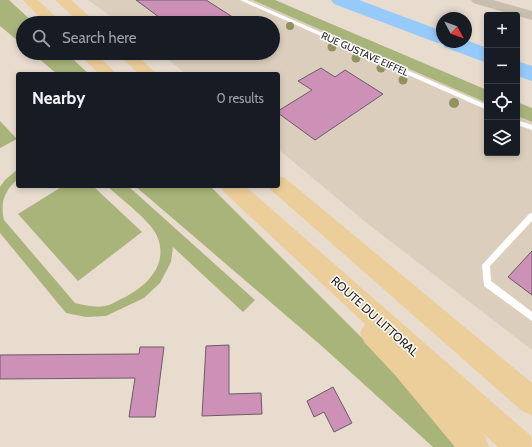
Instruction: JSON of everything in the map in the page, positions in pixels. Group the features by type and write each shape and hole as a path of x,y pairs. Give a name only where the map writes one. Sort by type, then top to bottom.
{"highway":[{"path":"62,0 81,16"},
{"path":"33,3 46,16"},
{"path":"86,60 97,72"},
{"path":"94,60 107,72"},
{"path":"132,60 147,72"},
{"path":"280,186 532,401"},
{"path":"221,188 332,291 405,365 474,447"},
{"name":"ROUTE DU LITTORAL","path":"233,188 520,447"},
{"path":"360,253 532,382"}],"main road":[{"path":"478,0 532,16"}],"lane":[{"name":"RUE GUSTAVE EIFFEL","path":"243,0 279,16"},
{"name":"RUE GUSTAVE EIFFEL","path":"280,16 484,107"},
{"path":"520,123 532,128"},
{"path":"532,216 486,265 487,283 532,317"}],"shaded area":[{"path":"88,0 256,0 484,102 484,156 520,156 520,117 532,123 532,350 368,224 280,151 280,72 184,72 169,60 280,60 280,16 110,16"}],"green space":[{"path":"0,0 9,0 26,16 16,16 16,39 0,26"},
{"path":"253,0 275,0 484,89 484,102"},
{"path":"40,60 74,60 87,72 55,72"},
{"path":"520,103 532,108 532,122 520,117"},
{"path":"0,121 16,140 0,148"},
{"path":"16,171 16,181 9,188 4,198 4,220 75,303 101,307 128,295 137,290 152,275 157,267 160,257 160,247 154,230 135,210 109,188 130,188 255,300 243,312 173,247 171,262 160,283 144,298 106,316 86,317 66,313 0,233 0,187 5,180"},
{"path":"60,188 95,188 142,232 78,281 18,214"},
{"path":"137,188 212,188 368,344 462,447 433,447 324,348"}],"building":[{"path":"136,0 206,0 231,16 158,16"},
{"path":"321,68 335,77 345,70 383,94 315,140 280,114 280,110 312,90 298,81"},
{"path":"532,251 532,295 508,277"},
{"path":"229,345 229,394 261,393 262,414 202,416 206,346"},
{"path":"140,347 164,347 155,417 129,417 135,378 0,379 0,355 139,354"},
{"path":"333,387 352,423 334,432 324,412 314,417 307,401"}],"waterway":[{"path":"341,0 436,36"},
{"path":"467,48 484,55"},
{"path":"520,69 532,74"}]}
